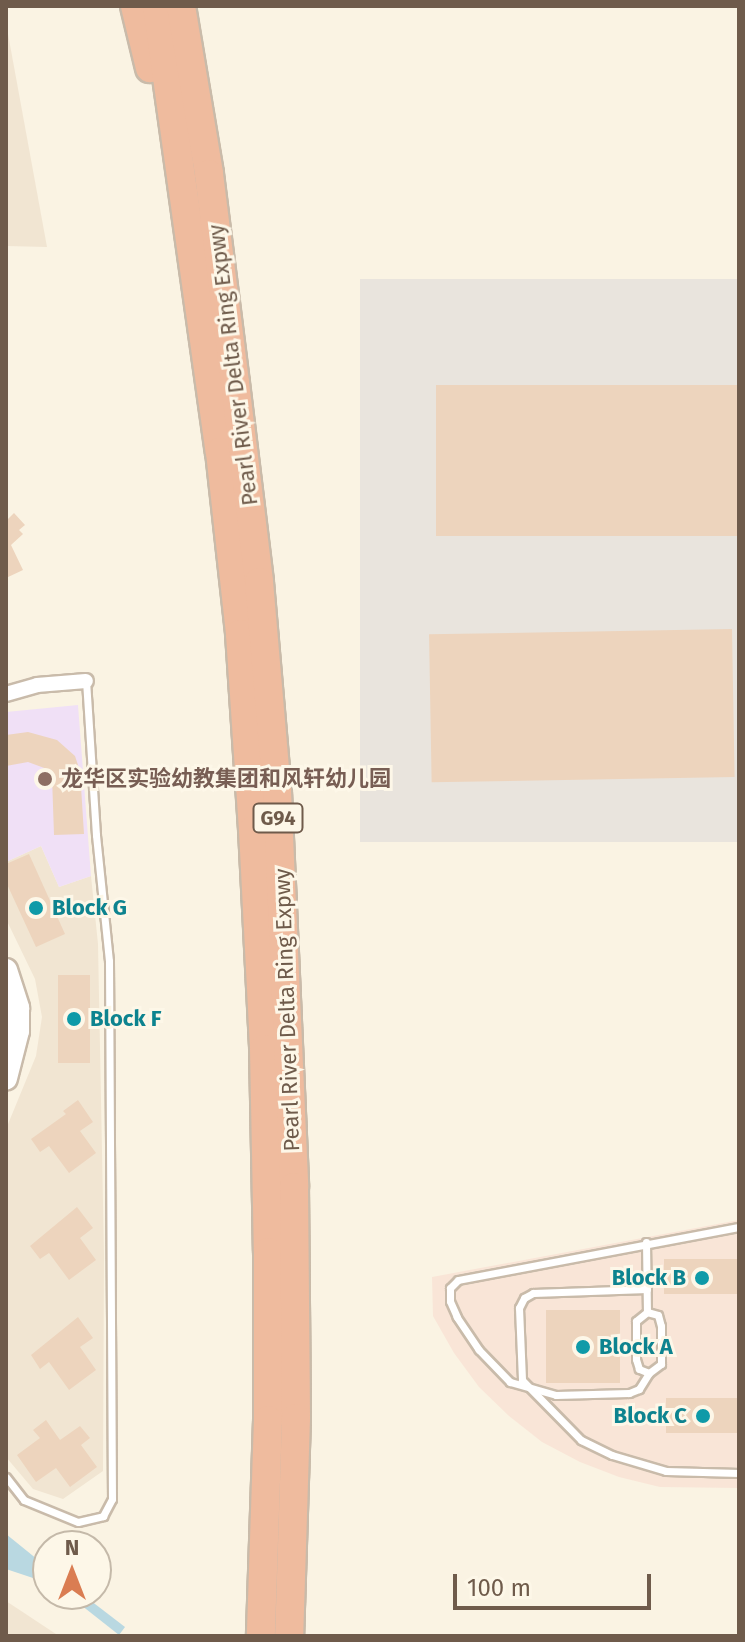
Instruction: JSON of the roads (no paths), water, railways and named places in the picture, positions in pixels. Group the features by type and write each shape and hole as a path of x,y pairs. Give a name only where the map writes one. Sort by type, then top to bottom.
{"highway":[{"path":"135,6 192,247"},
{"name":"Pearl River Delta Ring Expwy","path":"157,6 220,452 240,634 264,1049 268,1420 261,1636"},
{"name":"Pearl River Delta Ring Expwy","path":"181,6 209,174 259,582 285,943 294,1187 296,1418 289,1636"},
{"path":"188,6 209,174"}],"street":[{"path":"6,694 37,685 86,681"},
{"path":"6,970 18,1008 18,1031 6,1078"}],"lane":[{"path":"6,1477 24,1500 78,1522 103,1516 112,1499 109,961 96,835 86,681"},
{"path":"647,1312 658,1315 661,1326 661,1364 649,1373 639,1389 629,1393 556,1395 510,1382 479,1350 457,1317 450,1301 450,1288 458,1280 646,1242 739,1227"},
{"path":"646,1242 647,1312"},
{"path":"647,1289 533,1293 524,1298 519,1308 519,1371 530,1390 581,1440 612,1455 666,1471 739,1473"},
{"path":"647,1312 636,1321 636,1359 639,1369 649,1373"}],"water":[{"path":"6,1534 32,1555 32,1578 6,1569"},
{"path":"87,1610 103,1610 125,1627 119,1635"}],"place":[{"name":"龙华区实验幼教集团和风轩幼儿园","path":"45,779"},
{"name":"Block G","path":"36,908"},
{"name":"Block F","path":"74,1019"},
{"name":"Block B","path":"702,1278"},
{"name":"Block A","path":"583,1347"},
{"name":"Block C","path":"703,1416"}]}
